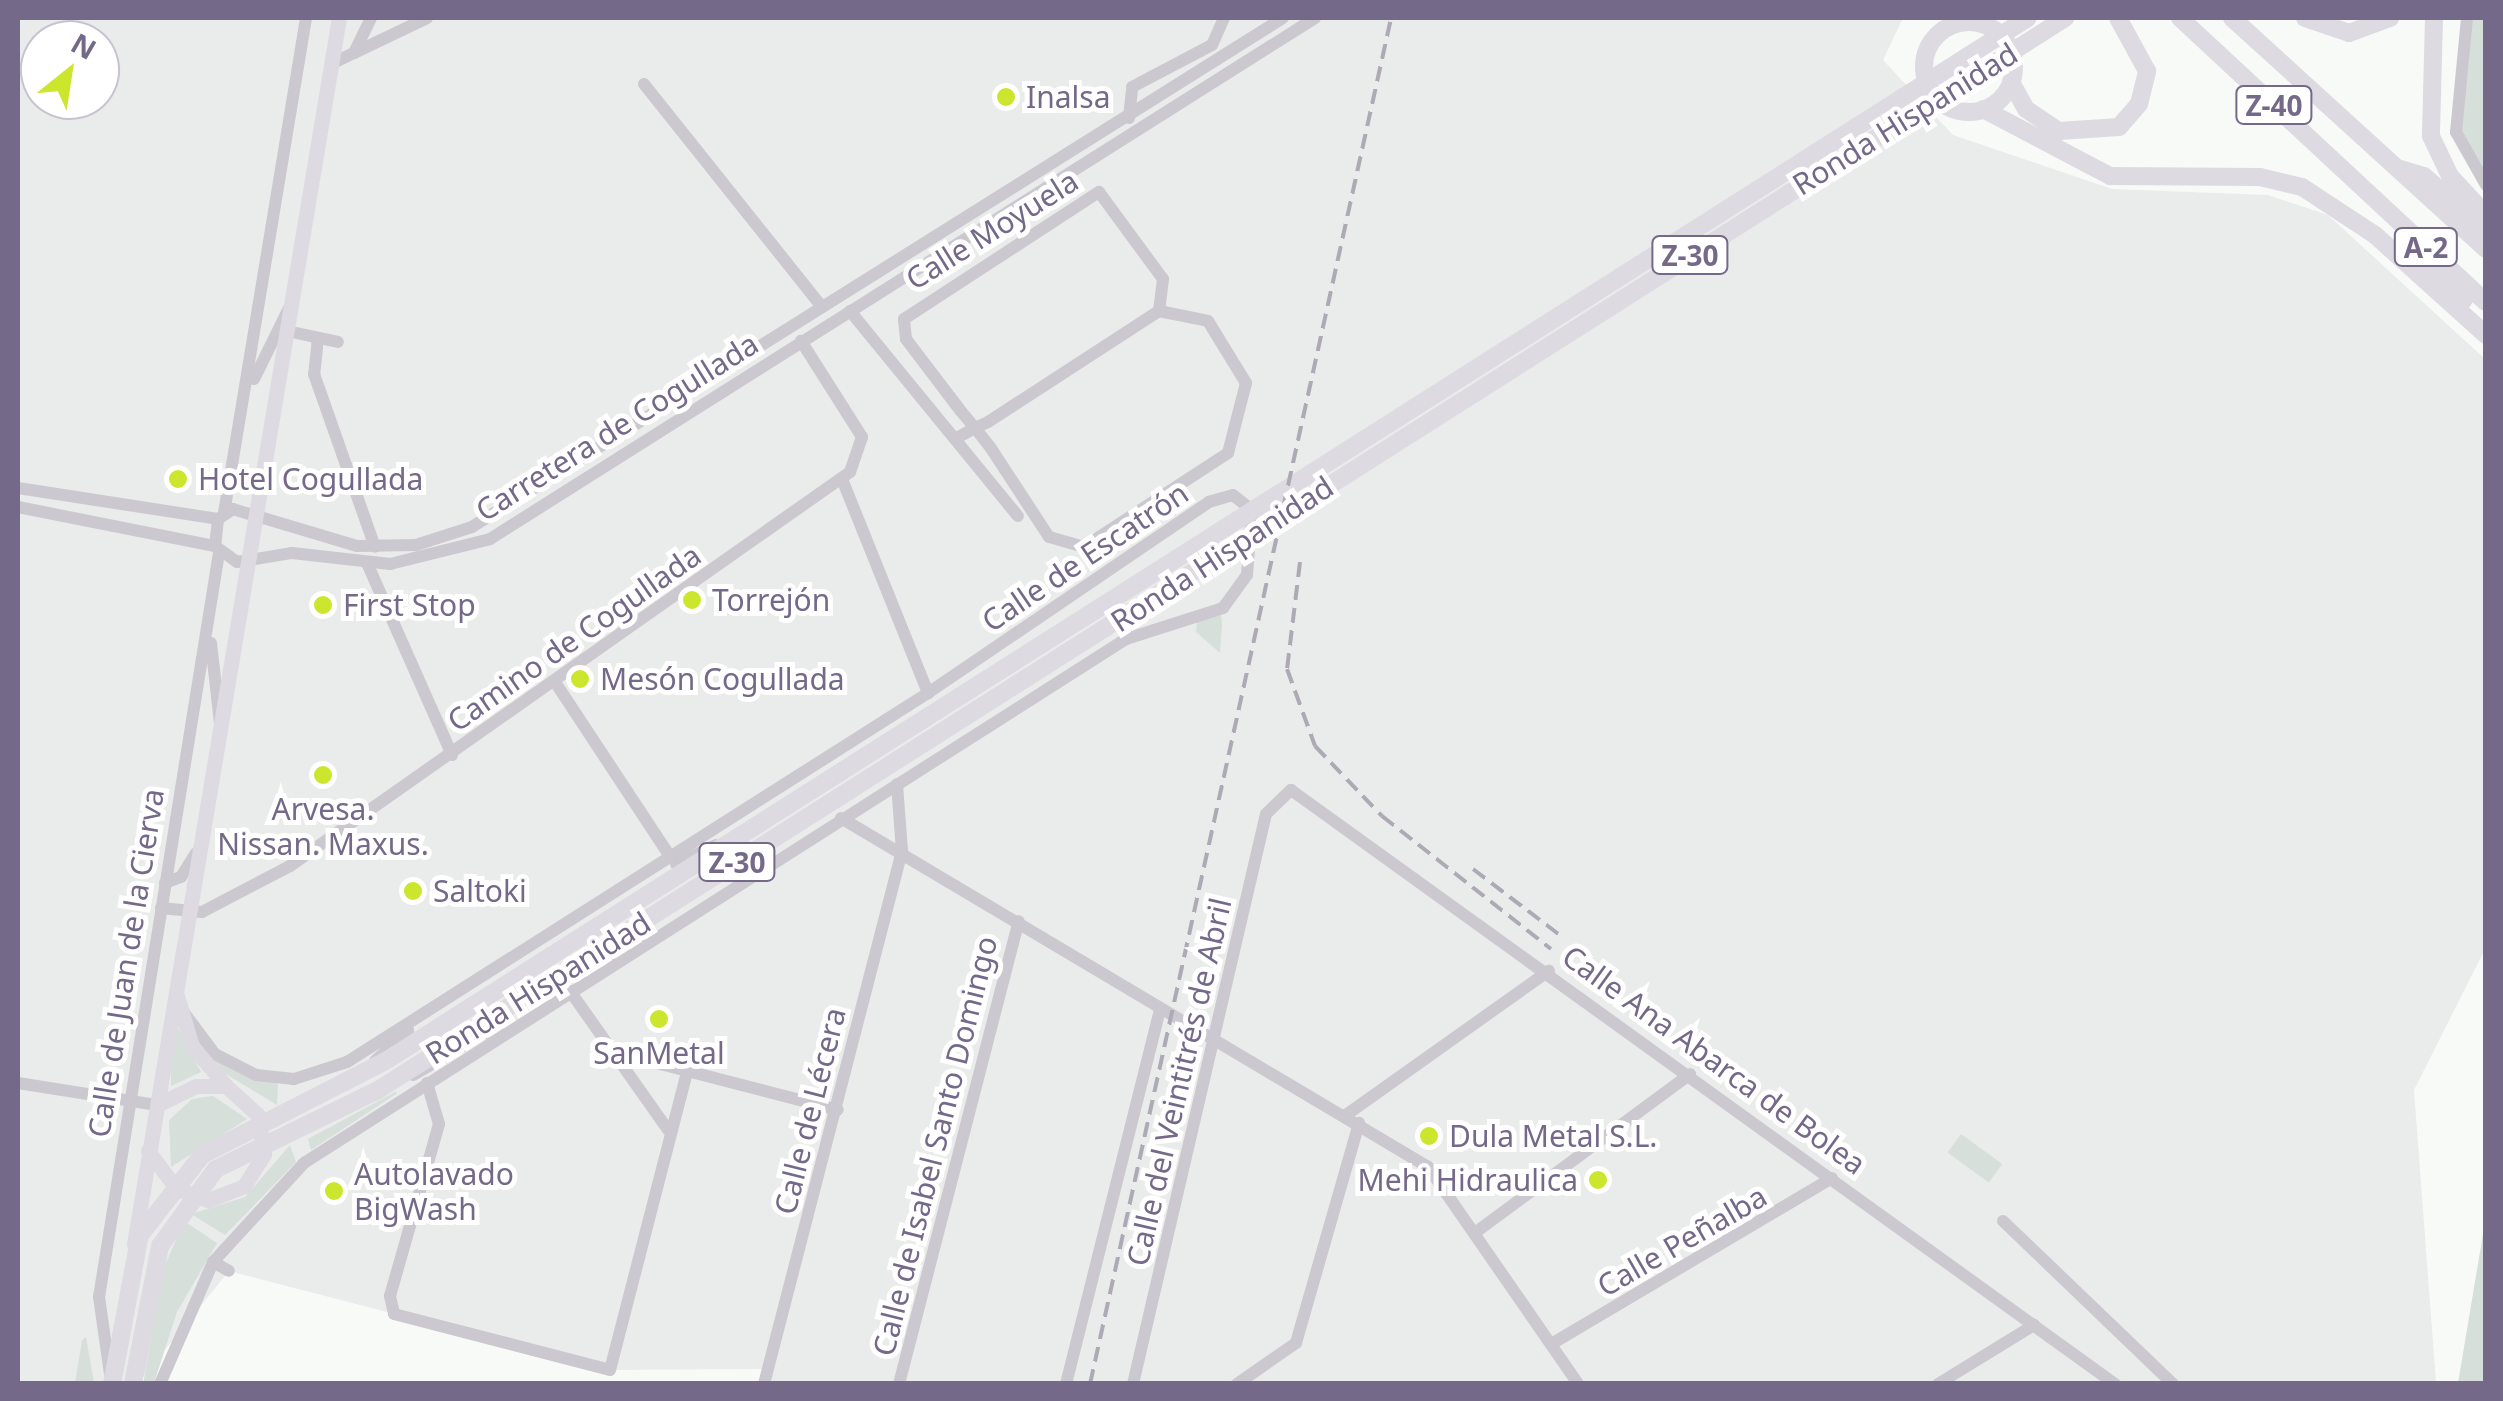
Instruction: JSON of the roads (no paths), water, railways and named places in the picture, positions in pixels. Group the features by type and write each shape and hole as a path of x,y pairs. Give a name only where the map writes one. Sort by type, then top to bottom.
{"highway":[{"name":"Ronda Hispanidad","path":"112,1383 130,1268 172,1184 213,1147 364,1071 738,838 2028,18"},
{"name":"Ronda Hispanidad","path":"133,1384 160,1246 189,1197 216,1168 264,1144 319,1126 378,1090 2065,18"},
{"path":"2118,18 2147,71 2139,104 2119,126 2059,131 2026,109 2011,82 2011,52 2000,35 1967,22 1941,31 1926,54 1926,81 1938,98 1983,109 2110,176 2260,177 2302,187 2375,235 2486,335"},
{"name":"Z-40","path":"2180,18 2368,192 2486,320"},
{"name":"Z-40","path":"2232,18 2396,167"},
{"path":"2305,18 2349,34 2390,18"},
{"path":"2434,18 2434,146 2486,215"},
{"path":"1983,109 2011,82"},
{"path":"2396,167 2424,176 2486,231"},
{"name":"A-2","path":"2396,167 2486,249"},
{"name":"A-2","path":"2368,192 2486,302"}],"main road":[{"name":"Ronda Hispanidad","path":"130,1268 148,1151 179,1002 190,913 339,18"},
{"path":"148,1151 172,1184 189,1197 236,1192 256,1172 264,1144 262,1124 197,1054 179,1002"},
{"path":"157,1105 196,1086 226,1086"}],"street":[{"path":"217,549 248,394 308,18"},
{"path":"354,53 372,18"},
{"path":"331,64 427,18"},
{"path":"1142,127 1126,114 1129,91 1212,45 1224,18"},
{"name":"Carretera de Cogullada","path":"18,488 221,516 256,514 306,536 375,547 472,527 1284,18"},
{"name":"Carretera de Cogullada","path":"18,507 217,549 249,562 292,553 367,564 418,562 490,540 1315,18"},
{"path":"2467,18 2456,132 2486,185"},
{"path":"644,84 821,306"},
{"name":"Calle Moyuela","path":"1104,192 1163,278 1159,311 1208,321 1242,374 1231,447 1084,547 1049,537 904,332 907,314 928,299 1104,192"},
{"path":"248,394 292,302"},
{"path":"850,311 1018,516"},
{"path":"954,439 1159,311"},
{"path":"288,331 338,342"},
{"path":"318,338 314,374 375,547"},
{"path":"802,340 862,437 860,458 842,479 928,694"},
{"name":"Camino de Cogullada","path":"190,913 290,866 842,479"},
{"name":"Calle de Escatrón","path":"160,1384 213,1262 304,1163 546,1005 1136,634 1224,608 1247,575 1252,510 1233,496 1210,502 928,694 347,1062 294,1079 227,1062 179,1002"},
{"name":"Calle de Juan de la Cierva","path":"112,1383 98,1297 128,1120 122,1100 161,908 210,616 217,549"},
{"path":"367,564 452,756"},
{"path":"210,616 221,732"},
{"path":"554,682 670,858"},
{"name":"Calle de Lécera","path":"764,1384 838,1110 902,850 898,784"},
{"name":"Calle Ana Abarca de Bolea","path":"1278,794 1303,795 2115,1384"},
{"name":"Calle del Veintitrés de Abril","path":"1133,1384 1278,794"},
{"path":"842,818 902,850 1160,1010 1353,1119 1428,1167 1578,1384"},
{"path":"165,883 189,868 203,837"},
{"name":"Ronda Hispanidad","path":"578,915 738,838"},
{"name":"Calle de Escatrón","path":"628,953 768,843"},
{"path":"161,908 190,913"},
{"name":"Calle de Isabel Santo Domingo","path":"899,1384 1019,920"},
{"path":"1236,1384 1296,1343 1353,1119 1550,971"},
{"path":"570,992 668,1130"},
{"name":"Ronda Hispanidad","path":"378,1090 546,1005"},
{"name":"Calle del Veintitrés de Abril","path":"1066,1384 1160,1010"},
{"name":"Calle de Escatrón","path":"364,1071 424,1014"},
{"path":"614,1052 838,1110"},
{"path":"427,1083 439,1124 390,1296 394,1314 610,1370 668,1130 687,1072"},
{"path":"1476,1232 1690,1074"},
{"path":"18,1082 157,1105"},
{"name":"Calle Peñalba","path":"1553,1343 1832,1178"},
{"path":"2002,1221 2173,1384"},
{"path":"213,1262 228,1271"},
{"path":"1938,1384 2034,1325"}],"railway":[{"path":"1090,1384 1391,18"},
{"path":"1300,562 1287,669 1315,746 1382,816 1551,949"},
{"path":"1473,869 1561,936"}],"place":[{"name":"Inalsa","path":"1006,97"},
{"name":"Hotel Cogullada","path":"178,479"},
{"name":"Torrejón","path":"692,600"},
{"name":"First Stop","path":"323,605"},
{"name":"Mesón Cogullada","path":"580,679"},
{"name":"Arvesa. Nissan. Maxus.","path":"323,775"},
{"name":"Saltoki","path":"413,891"},
{"name":"SanMetal","path":"659,1019"},
{"name":"Dula Metal S.L.","path":"1429,1136"},
{"name":"Mehi Hidraulica","path":"1598,1180"},
{"name":"Autolavado BigWash","path":"334,1191"}]}
